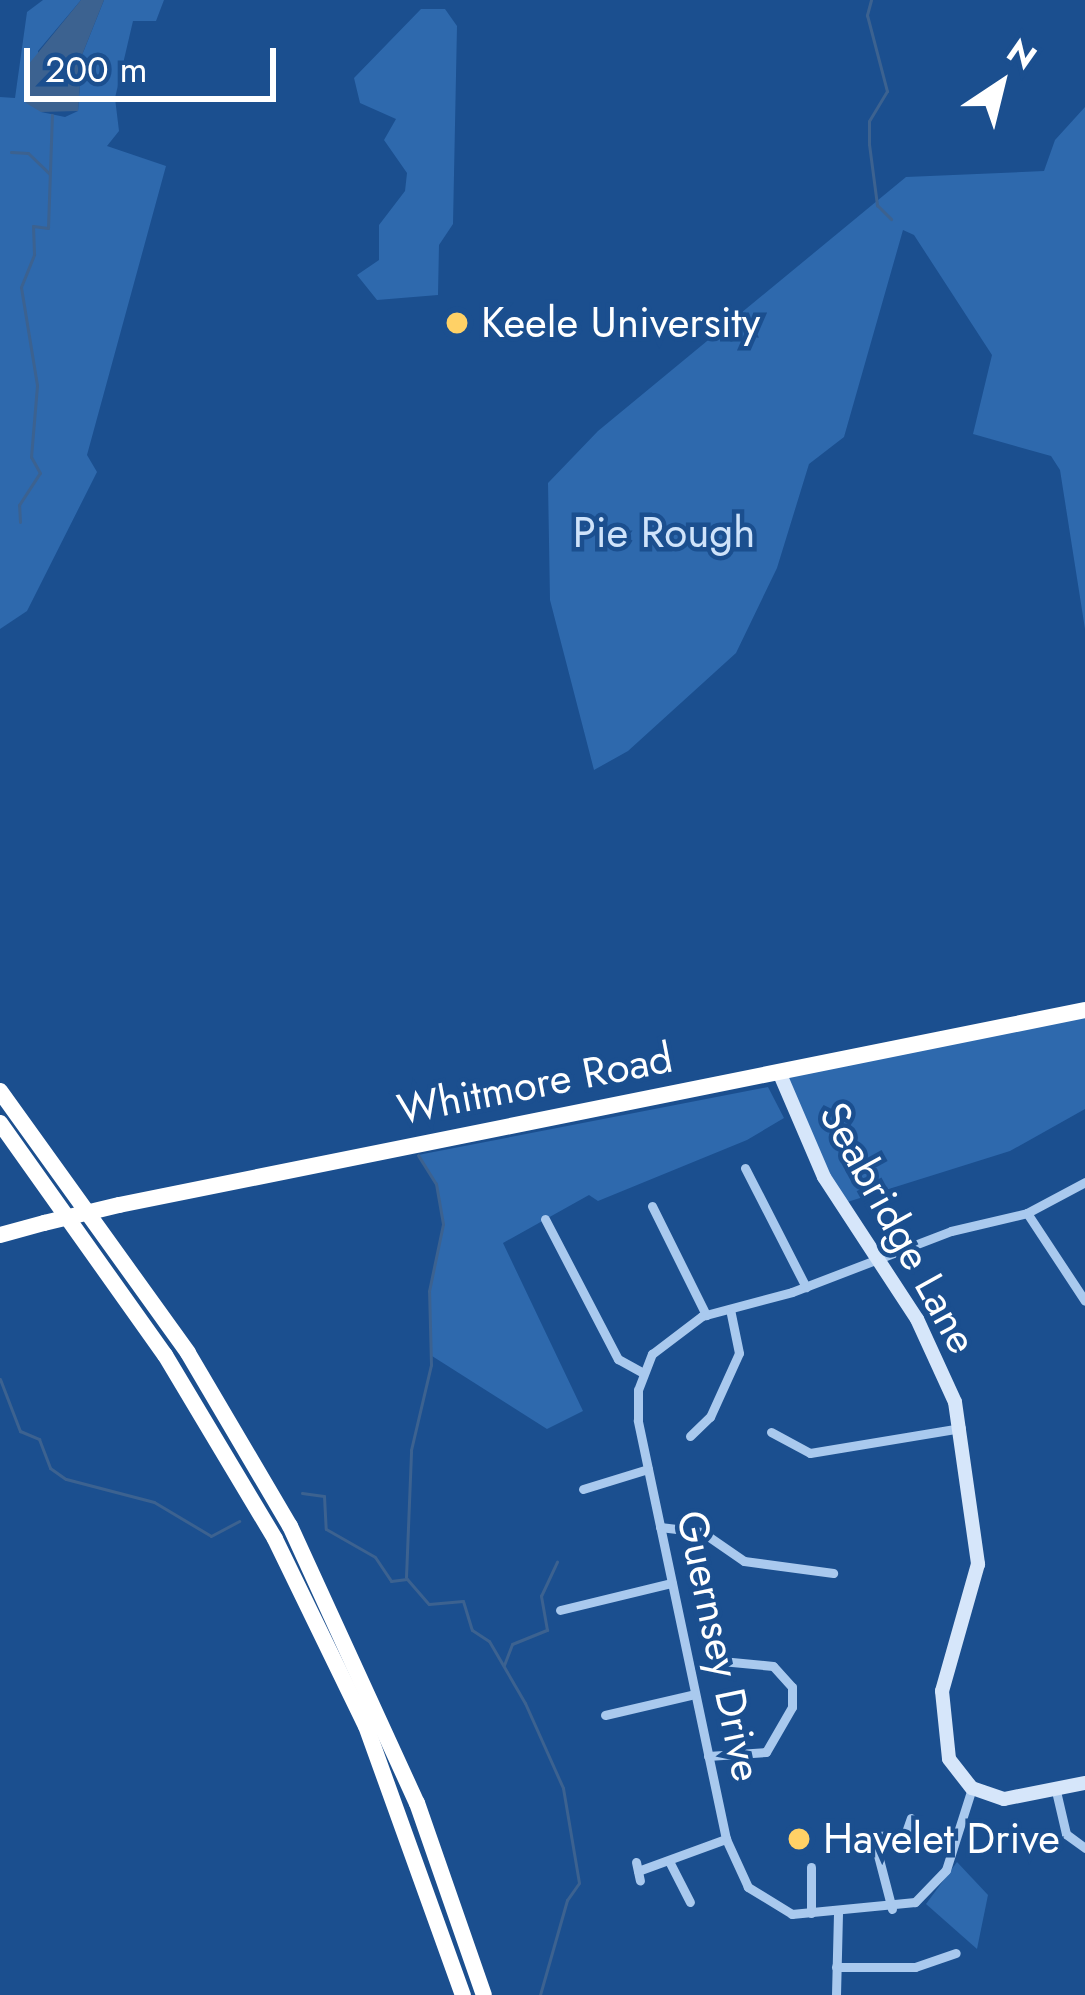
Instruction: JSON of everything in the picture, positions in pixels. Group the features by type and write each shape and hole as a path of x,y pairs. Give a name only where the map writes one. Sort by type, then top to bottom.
{"highway":[{"name":"Whitmore Road","path":"0,1234 119,1205 1085,1010"},
{"path":"0,1091 188,1353 290,1526 417,1803 484,1995"},
{"path":"0,1124 166,1355 275,1539 366,1726 463,1995"}],"street":[{"name":"Seabridge Lane","path":"779,1072 824,1177 917,1319 961,1428 978,1564 942,1691 949,1759 972,1788"},
{"path":"746,1168 806,1287"},
{"path":"545,1219 618,1359 643,1373 666,1339 706,1315 806,1287 951,1231 1027,1213 1085,1182"},
{"path":"652,1206 706,1315"},
{"path":"1027,1213 1085,1301"},
{"path":"690,1436 710,1417 740,1353 730,1309"},
{"name":"Guernsey Drive","path":"643,1373 638,1420 648,1469 726,1839 748,1887 768,1905 811,1913 892,1909"},
{"path":"771,1432 810,1453 961,1428"},
{"path":"584,1489 648,1469"},
{"path":"660,1527 702,1532 744,1561 833,1573"},
{"path":"560,1610 672,1582"},
{"path":"708,1756 766,1752 792,1707 792,1688 773,1666 722,1661"},
{"path":"605,1715 695,1694"},
{"path":"911,1818 905,1835 873,1836 892,1909 923,1898 939,1880 972,1788 1004,1799 1085,1783"},
{"path":"1056,1791 1066,1834 1085,1848"},
{"path":"638,1871 726,1839"},
{"path":"669,1862 690,1902"},
{"path":"811,1867 811,1913"},
{"path":"836,1995 838,1911"},
{"path":"836,1967 914,1967 956,1953"}],"green space":[{"path":"43,0 81,0 38,51 41,112 65,117 78,111 82,55 104,0 164,0 156,21 133,21 115,98 119,131 107,146 166,166 87,455 97,472 27,611 0,629 0,97 15,98 27,12"},
{"path":"421,9 445,9 457,26 453,224 439,245 438,295 377,300 357,275 379,260 379,225 405,191 407,173 384,140 396,119 360,103 354,78"},
{"name":"Pie Rough","path":"1085,107 1085,629 1060,470 1051,456 973,434 992,355 914,235 903,230 844,437 809,464 777,568 736,653 628,751 594,770 550,600 548,483 598,431 906,177 1044,171 1055,140"},
{"path":"1085,1010 1085,1109 1010,1151 841,1204 779,1072"},
{"path":"768,1087 784,1118 747,1140 598,1201 589,1195 503,1243 583,1411 547,1429 432,1356 429,1291 443,1224 436,1184 418,1155"},
{"path":"957,1862 988,1895 977,1949 926,1904"}],"shaded area":[{"path":"81,0 104,0 82,55 78,111 41,112 26,103 28,65"}],"waterway":[{"path":"871,0 867,15 887,91 869,121 869,144 877,205 891,219"},
{"path":"20,522 19,505 40,473 31,457 37,385 21,287 34,254 33,226 48,228 52,115"},
{"path":"11,152 28,153 49,173"},
{"path":"406,1577 411,1450 431,1365 429,1291 443,1224 436,1184 418,1155"},
{"path":"0,1379 20,1431 39,1439 50,1468 66,1479 154,1502 211,1536 239,1521"},
{"path":"302,1493 324,1496 326,1529 375,1557 391,1581 407,1579 429,1604 463,1601 472,1630 489,1641 525,1703 563,1788 579,1883 567,1900 540,1995"},
{"path":"504,1665 512,1644 547,1630 541,1596 557,1562"}],"place":[{"name":"Keele University","path":"457,323"},
{"name":"Havelet Drive","path":"799,1839"}]}
